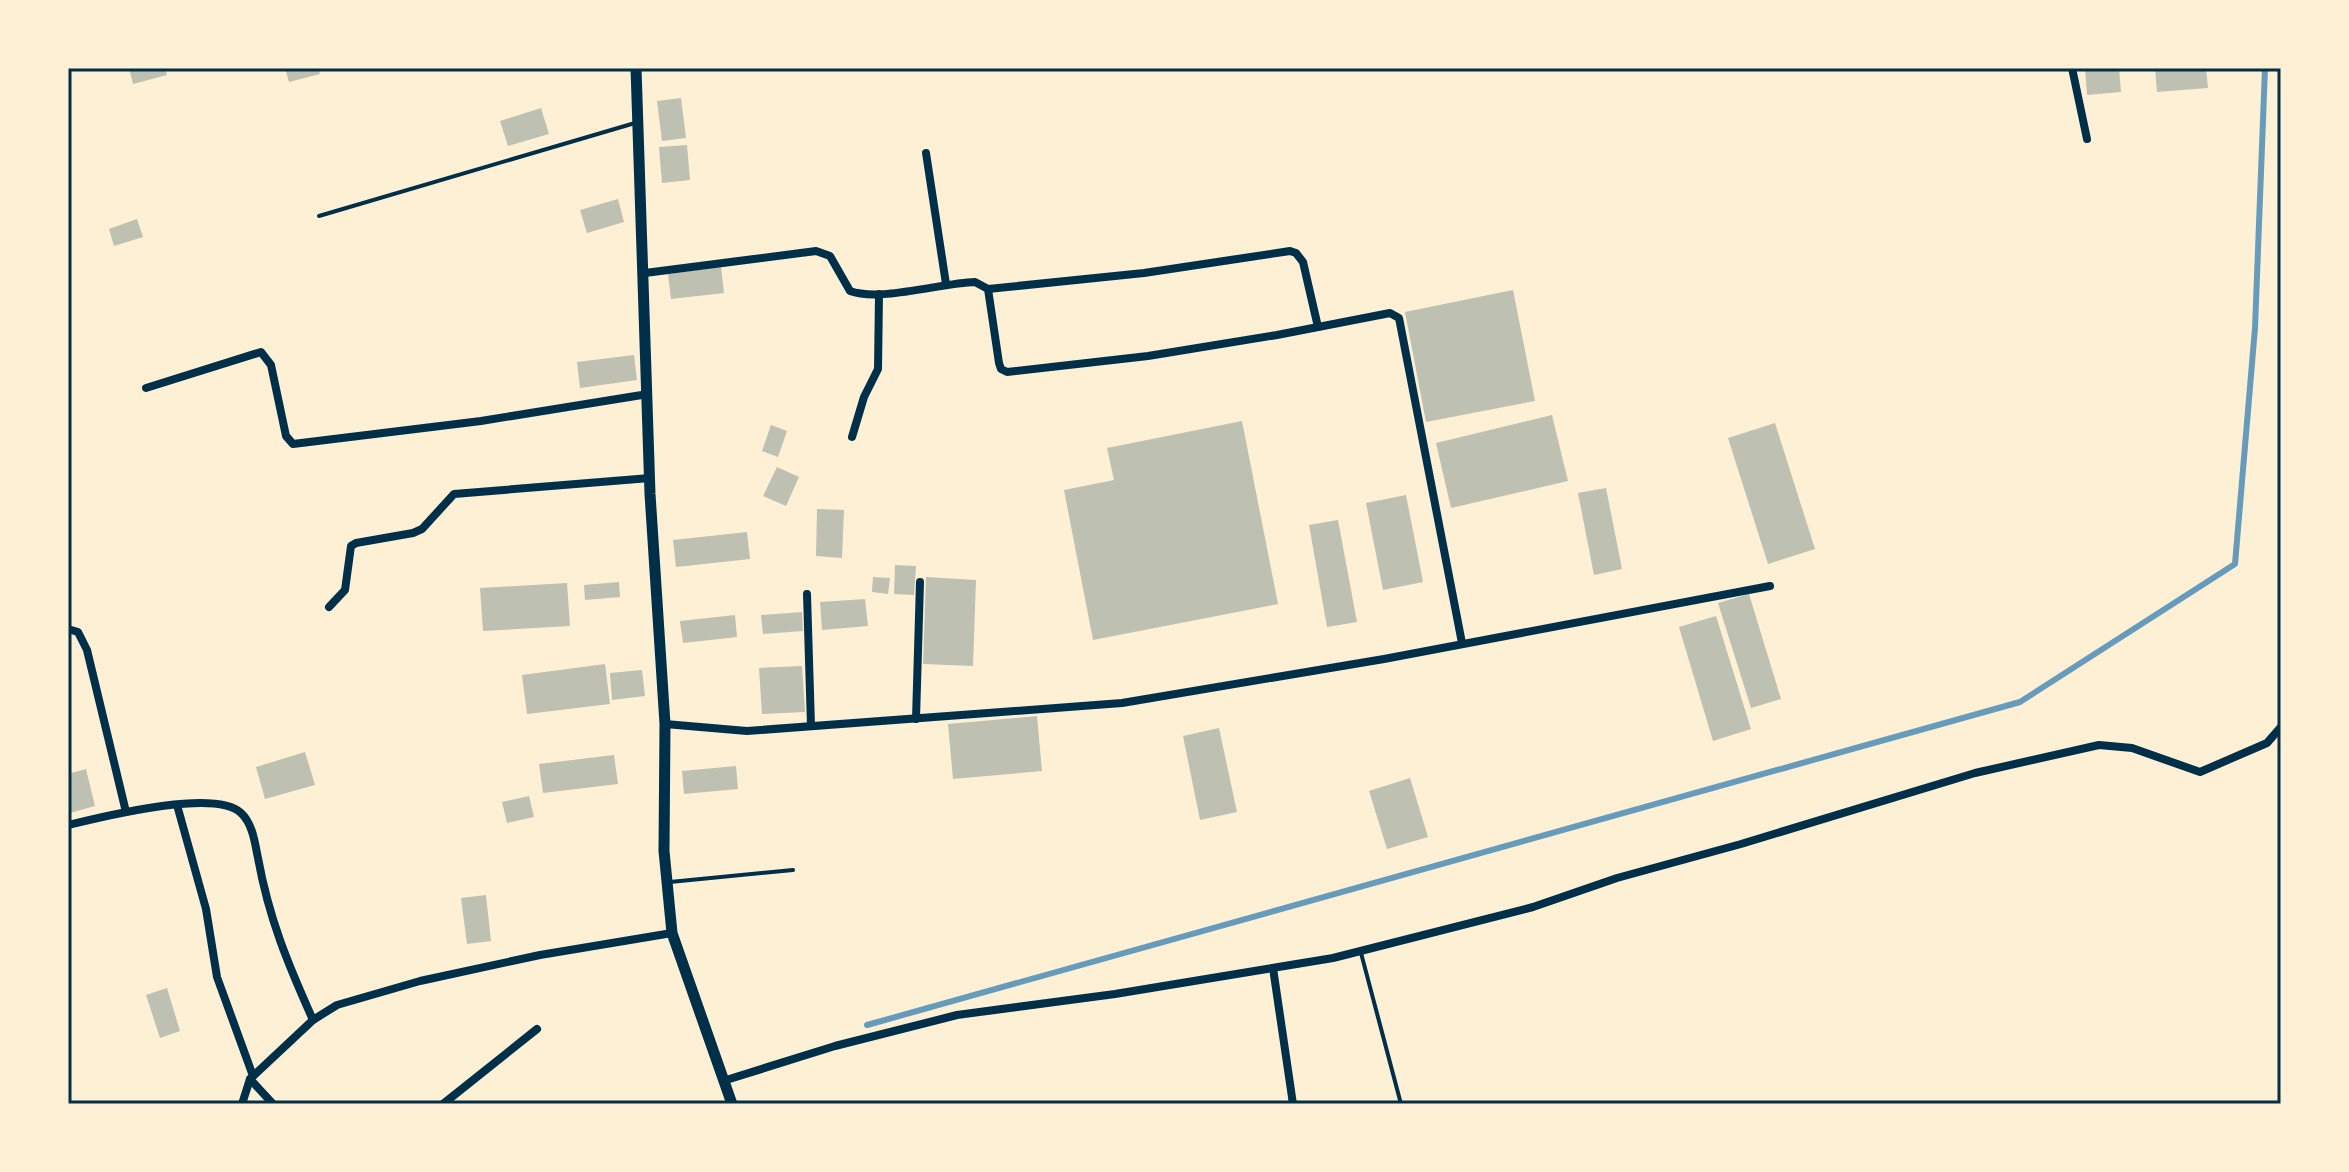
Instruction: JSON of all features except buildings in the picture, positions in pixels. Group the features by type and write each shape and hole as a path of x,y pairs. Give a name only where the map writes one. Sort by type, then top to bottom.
{"main road":[{"path":"636,68 650,478 665,724 664,851 672,933 732,1104"}],"street":[{"path":"2072,68 2087,139"},
{"path":"926,153 946,284"},
{"path":"645,273 816,251 830,256 850,291 879,294 946,284 975,282 988,289 1144,273 1290,251 1303,262 1318,327"},
{"path":"988,289 999,363 1001,369 1007,372 1148,356 1390,313 1399,318 1462,643"},
{"path":"852,437 866,391 878,369 879,294"},
{"path":"146,388 261,352 271,365 286,436 293,444 481,421 648,394"},
{"path":"329,607 345,590 351,546 422,529 454,494 650,478"},
{"path":"916,719 920,582"},
{"path":"665,724 747,731 1122,703 1770,586"},
{"path":"807,594 811,726"},
{"path":"68,629 78,632 87,650 126,812"},
{"path":"723,1081 835,1046 957,1015 1115,994 1361,951 1533,907 1617,878 2007,765 2099,745 2132,748 2200,772 2267,743 2281,727"},
{"path":"68,825 177,805 223,803 240,812 249,824 278,941 313,1020"},
{"path":"177,805 206,909 217,977 252,1077 273,1104"},
{"path":"242,1104 252,1077 313,1020 337,1005 420,981 540,955 672,933"},
{"path":"1273,968 1293,1104"},
{"path":"443,1104 537,1029"}],"lane":[{"path":"319,216 639,122"},
{"path":"668,882 793,870"},
{"path":"1361,951 1401,1104"}],"waterway":[{"path":"867,1025 2020,702 2235,564 2255,328 2265,68"}]}
